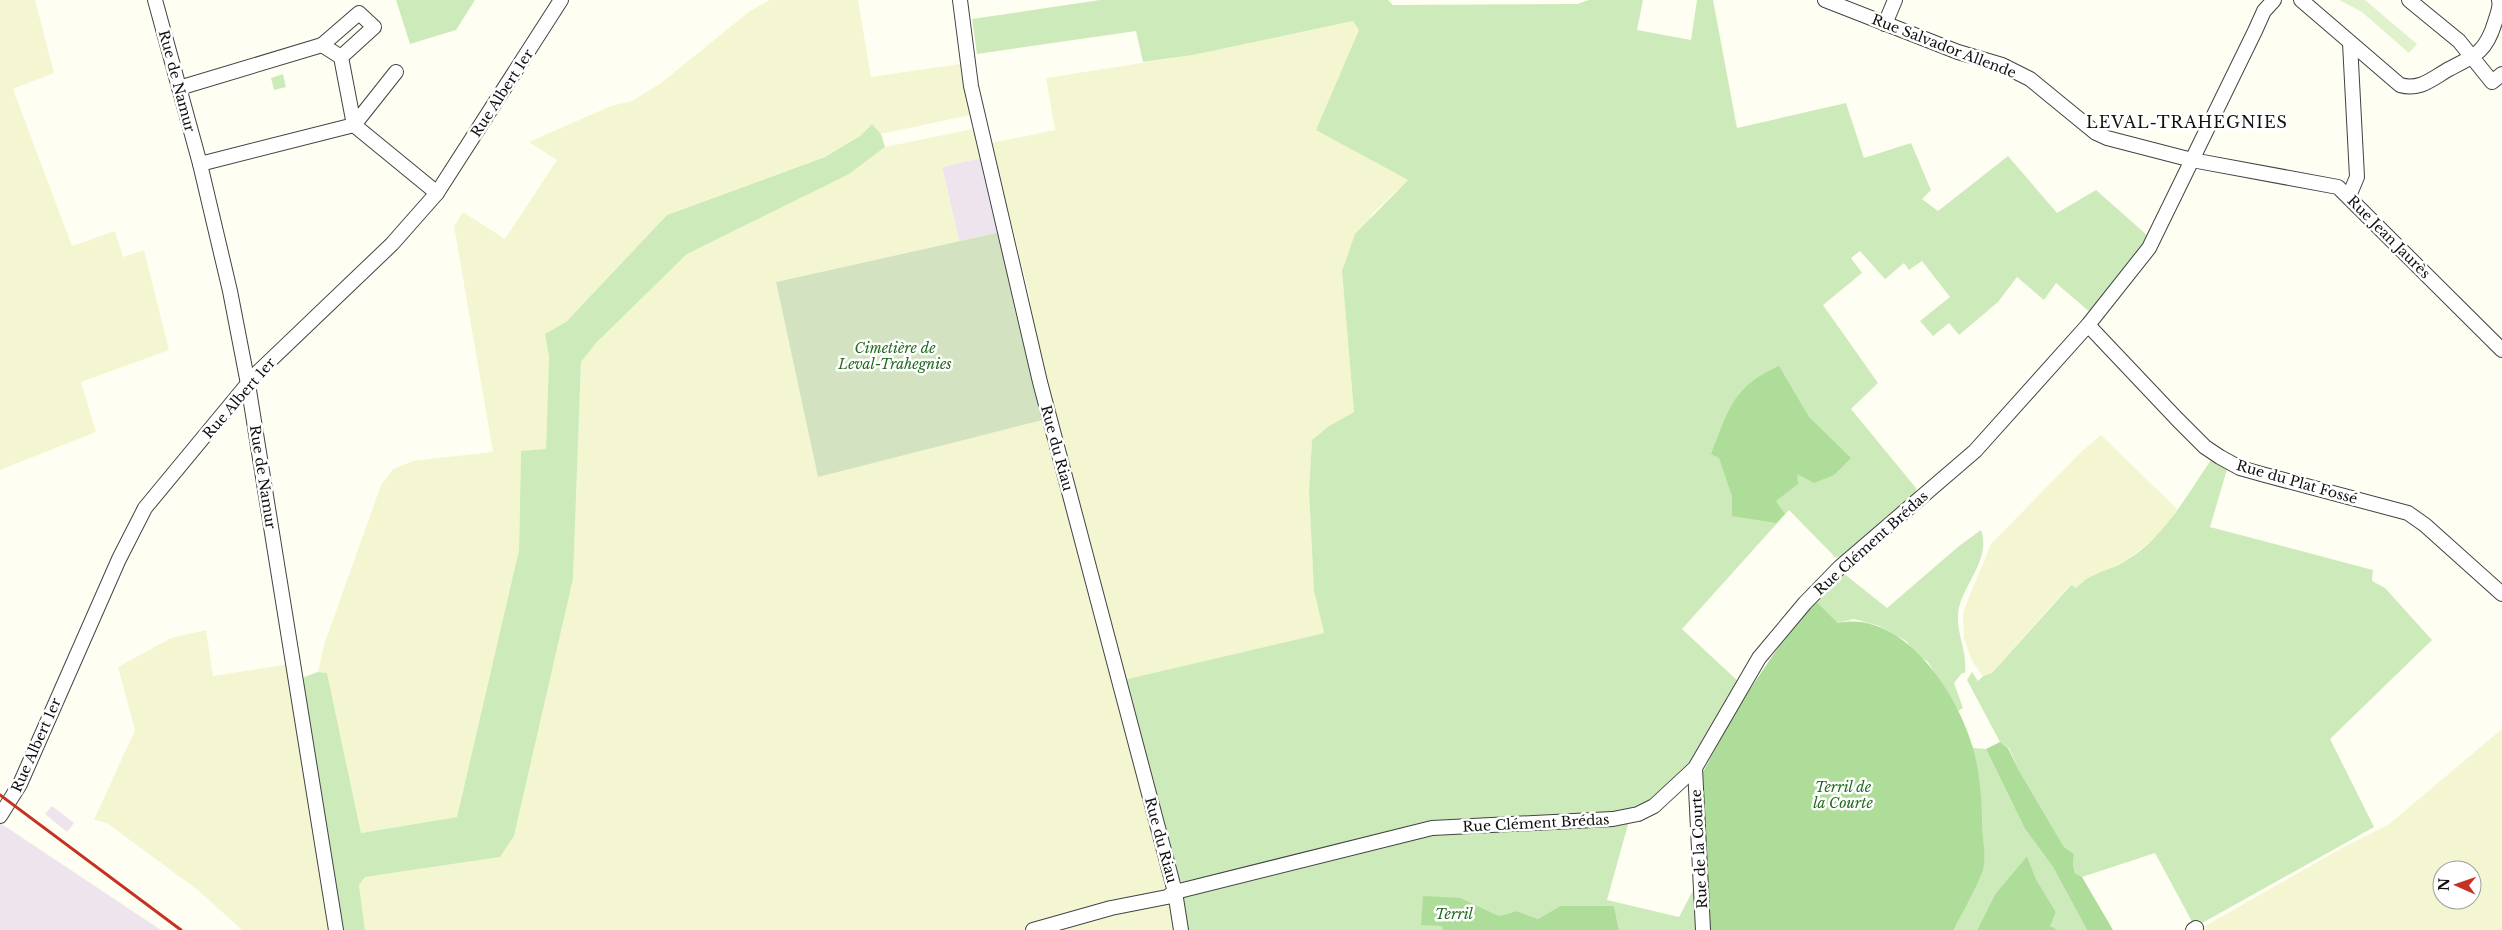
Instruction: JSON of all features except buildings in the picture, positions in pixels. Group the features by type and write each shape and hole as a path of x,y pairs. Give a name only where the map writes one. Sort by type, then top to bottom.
{"street":[{"name":"Rue de Namur","path":"155,0 200,164 230,291 248,384 336,930"},
{"name":"Rue Albert 1er","path":"0,816 20,784 119,559 145,508 248,384 392,244 437,193 561,0"},
{"name":"Rue du Riau","path":"960,0 971,86 1040,382 1175,892 1181,930"},
{"name":"Rue Salvador Allende","path":"1825,0 1842,3 1885,24 1958,52 2002,65 2030,80 2083,122 2108,138 2192,160"},
{"path":"1885,24 1895,0"},
{"name":"Rue Clément Brédas","path":"1175,892 1432,828 1589,822 1638,814 1654,806 1695,768 1759,658 1805,604 1840,567 1975,450 2088,325 2149,248 2264,11 2274,0"},
{"path":"2301,0 2400,85 2408,88 2422,86 2471,59 2490,38 2499,0"},
{"path":"2409,0 2459,41 2471,59 2492,82 2502,74"},
{"path":"179,88 322,45 359,13 374,27 341,57"},
{"path":"2349,196 2357,177 2350,43"},
{"path":"322,45 341,57 354,125 437,193"},
{"path":"200,164 354,125 396,72"},
{"name":"Rue Jean Jaurès","path":"2192,160 2326,184 2338,188 2349,196 2502,350"},
{"name":"Rue du Plat Fossé","path":"2088,325 2177,419 2205,447 2220,458 2256,472 2408,513 2431,530 2502,592"},
{"name":"Rue de la Courte","path":"1695,768 1703,930"},
{"path":"1033,930 1111,908 1167,897 1175,892"}],"shaded area":[{"path":"980,158 1000,232 959,241 942,167"},
{"path":"52,806 74,823 67,832 45,814"},
{"path":"0,823 161,930 0,930"}],"green space":[{"path":"0,0 35,0 54,73 13,89 72,246 115,231 123,257 144,250 169,350 81,382 96,432 0,470"},
{"path":"396,0 475,0 456,30 410,44"},
{"path":"770,0 858,0 871,77 960,64 970,115 881,134 872,124 860,136 825,157 667,215 566,322 545,334 549,357 546,450 521,451 519,550 457,817 361,833 327,673 318,672 324,645 381,485 393,469 413,461 493,452 454,226 463,212 505,239 557,160 529,142 611,106 632,101 661,83 750,11"},
{"path":"1100,0 1388,0 1393,5 1577,4 1589,0 1643,0 1637,30 1691,40 1697,0 1713,0 1737,128 1846,103 1864,158 1911,143 1931,190 1922,199 1938,211 2008,156 2057,213 2096,190 2148,236 2091,313 2056,283 2044,300 2017,277 1998,302 1959,335 1949,323 1933,336 1920,321 1950,297 1922,261 1909,270 1904,263 1885,279 1860,251 1851,258 1862,273 1823,305 1878,383 1851,409 1916,488 1916,497 1844,558 1835,557 1789,510 1682,629 1740,683 1695,760 1649,804 1628,813 1432,825 1184,883 1178,879 1123,680 1324,633 1314,591 1309,491 1312,440 1329,426 1354,412 1342,271 1355,234 1408,180 1316,130 1359,30 1353,21 1193,55 1143,62 1136,31 977,54 972,19"},
{"path":"2339,0 2365,0 2417,44 2409,53 2362,12"},
{"path":"1353,21 1359,30 1317,130 1408,180 1373,213 1342,271 1354,412 1329,426 1312,440 1309,491 1314,591 1324,633 1123,680 1032,329 1030,297 991,143 1055,130 1046,78 1193,55"},
{"path":"283,74 286,87 274,90 271,78"},
{"path":"872,124 881,134 885,147 849,174 687,254 596,343 581,362 573,579 514,836 500,857 365,877 359,885 365,930 339,930 302,687 304,677 318,672 327,673 361,833 457,817 519,550 521,451 546,449 549,357 545,334 566,322 667,215 825,157 860,136"},
{"path":"973,129 980,158 942,167 959,241 776,282 818,476 1043,420 1169,890 1023,930 365,930 359,885 365,877 500,857 514,836 573,579 581,362 596,343 687,254 848,174 885,147"},
{"name":"Cimetière de Leval-Trahegnies","path":"1000,232 1043,420 818,477 776,282"},
{"path":"1779,366 1809,417 1851,458 1834,475 1814,483 1797,474 1798,484 1776,501 1785,514 1776,523 1732,516 1732,496 1719,458 1711,454 1734,401 1751,382"},
{"path":"2101,435 2177,509 2161,533 2127,560 2081,582 2075,588 2070,585 1992,673 1983,676 1972,661 1964,639 1963,612 1991,544 2081,452"},
{"path":"2213,457 2228,466 2210,527 2373,570 2372,581 2385,588 2432,640 2330,739 2374,827 2195,927 2155,853 2082,877 2075,873 2073,864 2074,854 2064,847 2017,767 2009,748 2000,742 1967,680 1972,672 1978,681 1983,676 1992,673 2071,585 2076,588 2093,575 2120,564 2141,550 2175,513"},
{"path":"1981,530 1983,550 1959,607 1958,624 1965,656 1965,673 1962,673 1954,683 1963,708 1958,711 1928,662 1916,654 1906,641 1879,626 1854,619 1838,623 1814,599 1842,572 1887,608 1959,546"},
{"name":"Terril de la Courte","path":"1814,599 1838,623 1862,622 1884,629 1905,642 1924,660 1941,681 1966,727 1976,759 1979,781 1982,804 1984,862 1980,878 1954,930 1709,930 1703,772 1736,710 1794,624"},
{"path":"206,630 213,676 290,664 331,930 242,930 199,891 107,823 94,820 135,730 118,667 171,638"},
{"path":"2502,729 2502,930 2198,930 2342,848 2388,825"},
{"path":"2000,742 2008,748 2017,767 2064,847 2074,854 2073,864 2075,873 2082,877 2113,930 2087,930 2053,867 2025,829 1986,749"},
{"path":"1973,748 1986,749 2025,829 2053,867 2087,930 2058,930 2049,926 2056,912 2036,879 2027,856 1995,894 1977,930 1954,930 1984,866 1982,812"},
{"path":"1629,821 1607,900 1679,917 1697,883 1699,930 1619,930 1614,906 1560,906 1538,919 1517,911 1499,916 1461,898 1443,930 1184,930 1181,898 1184,894 1426,833"},
{"path":"2027,856 2036,879 2056,912 2050,926 2058,930 1977,930 1995,894"},
{"name":"Terril","path":"1423,896 1461,898 1499,916 1517,911 1538,919 1560,906 1614,906 1619,930 1443,930 1442,926 1421,925"},
{"path":"1164,902 1170,904 1178,930 1046,930"}],"railway":[{"path":"0,795 181,930"}],"district":[{"name":"LEVAL-TRAHEGNIES","path":"2187,122"}]}
